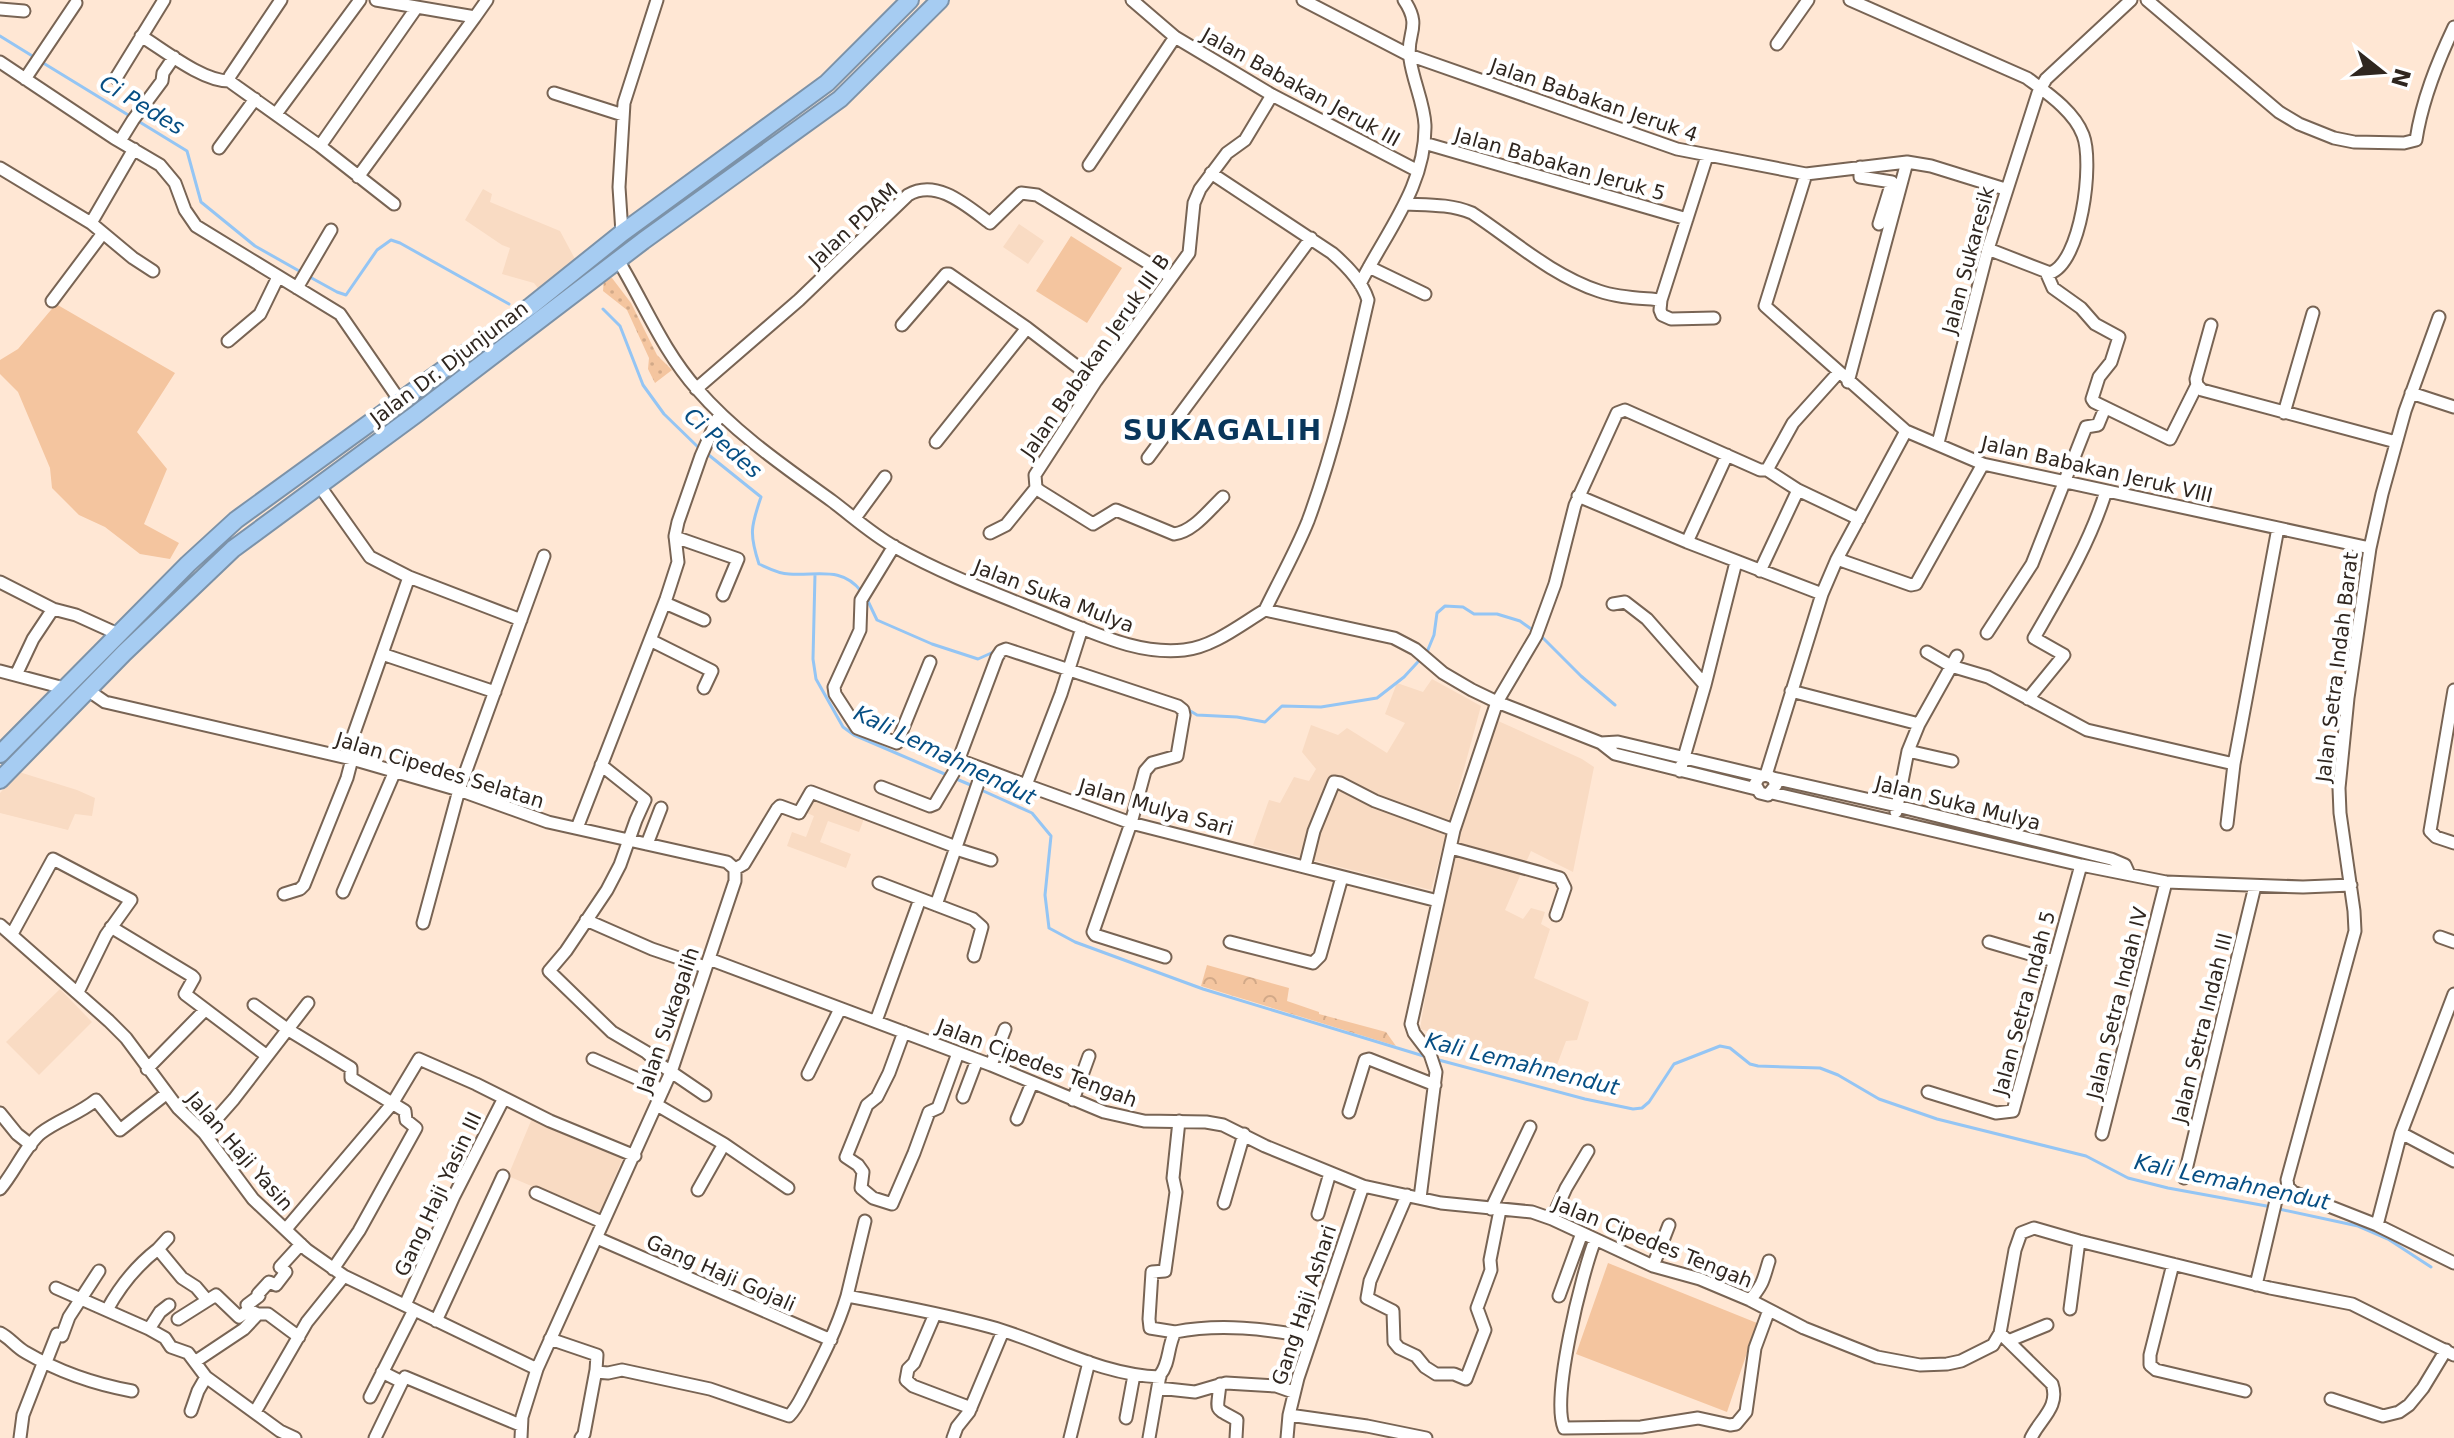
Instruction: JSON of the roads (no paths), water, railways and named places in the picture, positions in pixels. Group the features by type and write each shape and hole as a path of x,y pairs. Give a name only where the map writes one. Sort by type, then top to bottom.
{"highway":[{"name":"Jalan Dr. Djunjunan","path":"0,754 188,564 236,520 531,306 622,233 827,83 910,0"},
{"name":"Jalan Dr. Djunjunan","path":"0,780 218,561 618,260 840,99 940,0"}],"street":[{"path":"116,78 164,0"},
{"path":"229,81 281,0"},
{"path":"276,114 360,0"},
{"path":"376,0 475,17"},
{"path":"358,177 487,0"},
{"path":"622,233 619,187 624,103 657,0"},
{"name":"Jalan Babakan Jeruk III","path":"1132,0 1175,37 1272,95 1418,171"},
{"name":"Jalan Babakan Jeruk 4","path":"1303,0 1409,55 1677,149 1806,174 1907,162 1931,166 2005,189"},
{"path":"1360,284 1406,204 1424,143 1423,112 1409,55 1413,17 1404,0"},
{"path":"1777,44 1808,0"},
{"path":"1850,0 2020,75 2040,88 2075,120 2085,143 2085,193 2077,235 2064,263 2055,272 2046,272 1988,249"},
{"path":"2040,88 2131,0"},
{"path":"2147,0 2279,112 2314,132 2354,142 2404,143 2416,140 2437,63 2454,27"},
{"path":"25,79 76,3"},
{"path":"320,146 417,7"},
{"path":"0,9 24,11"},
{"path":"141,36 215,79 229,81 394,204"},
{"path":"1089,165 1175,37"},
{"path":"117,140 162,81 163,73 174,57"},
{"path":"0,62 160,165 172,178 185,210 196,226 278,277 302,279 345,319 400,401"},
{"name":"Jalan Sukaresik","path":"1938,443 2005,189 2040,88"},
{"path":"554,93 623,115"},
{"name":"Jalan Babakan Jeruk III B","path":"1036,488 1035,475 1096,381 1191,248 1194,203 1211,173 1227,153 1245,140 1272,95"},
{"path":"219,148 255,99"},
{"name":"Jalan Babakan Jeruk 5","path":"1424,143 1687,219"},
{"path":"91,223 134,149"},
{"path":"1707,156 1660,310 1662,315 1671,319 1714,318"},
{"path":"1848,382 1907,162"},
{"path":"1860,167 1860,177 1892,182 1879,224"},
{"path":"0,168 91,223 153,271"},
{"path":"1211,173 1311,238 1347,266 1368,300 1342,416 1306,524 1265,610"},
{"name":"Jalan Babakan Jeruk VIII","path":"1806,174 1765,306 1906,431 1983,464 2370,548"},
{"name":"Jalan PDAM","path":"696,389 799,300 908,195 917,190 938,190 990,223 1021,193 1037,195 1171,277"},
{"path":"1406,204 1460,208 1570,279 1606,293 1661,300"},
{"path":"302,279 331,230"},
{"path":"52,301 103,233"},
{"path":"1148,458 1311,238"},
{"name":"Jalan Suka Mulya","path":"618,260 656,332 696,389 720,413 771,456 894,546 969,583 1082,628 1149,650 1186,650 1210,642 1265,610 1394,638 1415,649 1452,679 1497,702 1601,743 1615,754 1756,789"},
{"path":"1369,267 1425,294"},
{"path":"2046,272 2053,288 2081,308 2095,324 2123,337 2111,362 2099,377 2092,399 2094,402 2170,439 2197,385"},
{"path":"902,325 949,274 1096,381"},
{"path":"228,341 260,314 278,277"},
{"path":"2284,413 2313,313"},
{"name":"Jalan Setra Indah Barat","path":"2377,1225 2293,1192 2287,1180 2355,931 2339,788 2348,698 2370,548 2396,442 2439,317"},
{"path":"2211,325 2196,379 2202,390 2396,442"},
{"path":"936,442 1027,328"},
{"path":"1767,470 1793,423 1839,372"},
{"path":"2411,393 2454,407"},
{"path":"1987,633 2032,564 2086,427 2098,425 2105,408"},
{"path":"1420,1198 1436,1072 1430,1054 1411,1024 1454,830 1497,702 1537,632 1555,584 1568,524 1578,496 1620,410 1760,470 1767,470 1798,490 1859,519"},
{"path":"577,828 665,603 678,562 675,537 678,522 720,413"},
{"path":"1766,776 1776,785 1772,793 1760,793 1756,789 1757,780 1766,776 1822,594 1837,559 1906,431"},
{"path":"1687,542 1727,455"},
{"path":"1837,559 1911,585 1916,584 1983,464"},
{"path":"855,518 885,477"},
{"path":"319,485 370,557 409,577 521,620"},
{"path":"990,533 1006,525 1036,488 1093,524 1116,510 1178,535 1223,497"},
{"path":"1760,571 1798,490"},
{"path":"2028,699 2064,655 2034,638 2078,559 2106,491"},
{"path":"1578,496 1822,594"},
{"path":"2227,824 2234,764 2278,528"},
{"path":"675,537 738,559 723,595"},
{"path":"894,546 861,600 860,630 834,689 857,728 898,743 930,662"},
{"path":"423,923 459,790 544,556"},
{"path":"1680,771 1736,562"},
{"path":"353,736 409,577"},
{"path":"0,582 53,609 76,615 118,634"},
{"path":"1613,604 1625,602 1647,619 1705,685"},
{"path":"665,603 704,620"},
{"path":"16,675 53,609"},
{"path":"1026,785 1082,628"},
{"path":"650,640 712,671 704,688"},
{"path":"881,787 930,806 935,805 954,772 1001,651 1012,651 1178,706 1183,710 1183,725 1177,756 1152,763 1145,771 1131,823 1093,933 1165,957"},
{"path":"1927,652 1988,677 2087,730 2234,764"},
{"path":"382,654 495,692"},
{"path":"1894,820 1908,751 1919,724 1954,661"},
{"path":"0,671 64,688"},
{"path":"2454,690 2450,743 2430,831 2436,837 2454,843"},
{"name":"Jalan Cipedes Selatan","path":"89,691 105,702 352,759 459,790 527,816 727,862 735,869"},
{"path":"1791,691 1919,724"},
{"name":"Jalan Suka Mulya","path":"1601,743 1618,742 2111,859 2125,865 2129,874"},
{"path":"1908,751 1952,761"},
{"path":"284,894 304,885 352,759"},
{"name":"Jalan Mulya Sari","path":"959,760 980,775 1026,785 1131,823 1438,901"},
{"path":"601,765 645,800 607,890 549,971 612,1032 646,1052 705,1095"},
{"path":"343,892 395,771"},
{"path":"936,905 980,775"},
{"path":"1305,867 1314,831 1334,782 1375,801 1454,830"},
{"name":"Jalan Sukagalih","path":"521,1438 520,1425 537,1369 671,1072 735,881 735,869 744,864 777,809 780,806 799,813 811,792 956,848"},
{"name":"Jalan Suka Mulya","path":"1772,793 2166,882 2303,887 2351,885"},
{"path":"647,844 661,808"},
{"path":"956,848 991,860"},
{"path":"1451,848 1560,878 1565,888 1556,915"},
{"path":"12,934 53,859 131,900 111,927 78,992"},
{"name":"Jalan Setra Indah 5","path":"1928,1092 1996,1113 2013,1111 2081,865"},
{"path":"1230,942 1310,963 1316,961 1342,877"},
{"name":"Jalan Setra Indah IV","path":"2102,1134 2166,882"},
{"path":"879,883 973,919 982,927 974,956"},
{"name":"Jalan Setra Indah III","path":"2184,1178 2255,886"},
{"path":"876,1021 920,899"},
{"name":"Jalan Cipedes Tengah","path":"586,920 652,949 707,963 876,1021 1128,1119 1223,1125 1265,1146 1363,1186 1496,1210 1532,1212 1653,1266 1700,1279 1750,1300 1804,1328 1861,1352 1920,1365 1961,1361 2004,1337 2047,1325"},
{"name":"Jalan Haji Yasin","path":"0,925 126,1038 166,1094 204,1133 253,1199 301,1244 339,1273 537,1369"},
{"path":"111,927 192,976 194,978 185,994 267,1056"},
{"path":"2440,937 2454,942"},
{"path":"1989,942 2054,961"},
{"path":"2454,994 2401,1133 2377,1225 2454,1263"},
{"path":"204,1133 308,1003"},
{"path":"254,1005 351,1068 351,1078 405,1111 406,1120 416,1130 339,1273 255,1412"},
{"path":"808,1074 840,1009"},
{"path":"147,1069 205,1010"},
{"path":"991,1065 1005,1029"},
{"path":"904,1032 889,1073 877,1097 867,1105 846,1157 863,1172 861,1188 873,1198 892,1204 929,1112 938,1108 958,1053"},
{"path":"1073,1100 1089,1056"},
{"path":"286,1229 392,1104 419,1059 550,1121 635,1156"},
{"path":"593,1059 663,1090"},
{"path":"963,1097 977,1060"},
{"path":"1349,1112 1365,1060 1435,1085"},
{"path":"1017,1119 1032,1083"},
{"path":"0,1189 38,1135 96,1100 120,1130 166,1094"},
{"name":"Gang Haji Yasin III","path":"370,1397 454,1196 504,1098"},
{"path":"657,1105 724,1144 788,1188"},
{"path":"0,1113 17,1134 31,1145"},
{"path":"1179,1121 1173,1178 1176,1189 1166,1269 1164,1272 1152,1272 1150,1328 1175,1332 1237,1327 1312,1337"},
{"path":"1407,1195 1370,1281 1367,1298 1393,1311 1394,1342 1399,1348 1416,1356 1436,1374 1454,1374 1466,1379 1485,1330 1477,1308 1491,1270 1496,1210 1530,1127"},
{"path":"2401,1133 2454,1161"},
{"path":"1224,1203 1244,1134"},
{"path":"698,1190 724,1144"},
{"path":"1552,1219 1588,1151"},
{"path":"1318,1214 1330,1173"},
{"path":"436,1321 503,1176"},
{"name":"Gang Haji Ashari","path":"1287,1438 1293,1392 1363,1186"},
{"path":"536,1193 602,1222"},
{"path":"2256,1285 2275,1205"},
{"path":"596,1372 622,1370 710,1389 789,1416 797,1407 831,1340 847,1296 865,1221"},
{"path":"1653,1266 1669,1225"},
{"path":"2031,1438 2054,1404 2055,1393 2052,1384 2004,1337 2015,1250 2021,1233 2034,1228 2256,1285 2352,1304 2450,1352 2409,1405 2399,1412 2383,1416 2331,1399"},
{"path":"1559,1296 1582,1233"},
{"path":"107,1310 133,1271 168,1238"},
{"name":"Gang Haji Gojali","path":"597,1238 831,1340"},
{"path":"1595,1240 1571,1323 1561,1406 1564,1428 1641,1427 1698,1418 1736,1424 1746,1412 1755,1348 1769,1310"},
{"path":"2070,1309 2079,1241"},
{"path":"253,1312 247,1305 259,1296 269,1282 276,1285 286,1272 280,1267 301,1244"},
{"path":"158,1249 182,1278 196,1287 207,1300"},
{"path":"1750,1300 1760,1290 1769,1261"},
{"path":"2173,1264 2150,1365 2156,1370 2245,1391"},
{"path":"20,1438 23,1415 57,1334 62,1336 69,1317 99,1271"},
{"path":"56,1288 165,1338 171,1347 184,1351 196,1361 206,1377 280,1431 295,1438"},
{"path":"178,1319 216,1295 239,1317 253,1312 268,1314 299,1337"},
{"path":"847,1296 1003,1331 1089,1362 1195,1392 1220,1384 1276,1386 1293,1392"},
{"path":"149,1329 160,1312 169,1305"},
{"path":"196,1361 244,1329 253,1312"},
{"path":"935,1314 914,1363 908,1369 906,1380 913,1386 971,1408"},
{"path":"953,1438 971,1408 1003,1331"},
{"path":"1149,1438 1159,1383 1166,1367 1167,1349 1175,1332"},
{"path":"0,1333 25,1352 74,1376 132,1391"},
{"path":"550,1339 597,1355 581,1438"},
{"path":"1070,1438 1089,1362"},
{"path":"382,1372 402,1382"},
{"path":"1126,1418 1134,1375"},
{"path":"191,1411 206,1377"},
{"path":"375,1438 405,1377 520,1425"},
{"path":"1220,1384 1218,1409 1220,1413 1237,1420 1236,1438"},
{"path":"1289,1415 1426,1438"}],"waterway":[{"name":"Ci Pedes","path":"0,36 34,57"},
{"name":"Ci Pedes","path":"40,61 187,151 201,202 255,246 301,272"},
{"name":"Ci Pedes","path":"308,276 346,295 377,250 391,240 509,304"},
{"name":"Ci Pedes","path":"603,309 620,326 643,385 664,414 699,448"},
{"name":"Ci Pedes","path":"705,452 761,497 752,530 759,564 785,574 837,575 861,591"},
{"name":"Kali Lemahnendut","path":"815,574 813,659 816,679 843,727 854,735 947,775"},
{"name":"Ci Pedes","path":"866,597 877,620 932,644 978,659 998,650"},
{"name":"Ci Pedes","path":"1187,709 1197,715 1265,722 1282,706 1321,707 1377,698 1404,677 1427,652 1434,635 1437,613 1445,606 1463,607 1474,614 1497,614 1520,621 1541,636 1615,705"},
{"name":"Kali Lemahnendut","path":"954,778 973,786"},
{"name":"Kali Lemahnendut","path":"979,789 1032,813 1051,836 1045,895 1049,928 1075,942 1203,989 1427,1057"},
{"name":"Kali Lemahnendut","path":"1435,1059 1633,1109 1642,1108 1649,1102 1674,1064 1720,1046 1730,1048 1750,1064 1758,1066 1820,1068 1879,1099 1937,1119 2086,1156 2128,1178 2272,1207"},
{"name":"Kali Lemahnendut","path":"2279,1209 2358,1226 2388,1239 2431,1267"}],"district":[{"name":"SUKAGALIH","path":"1223,430"}]}
